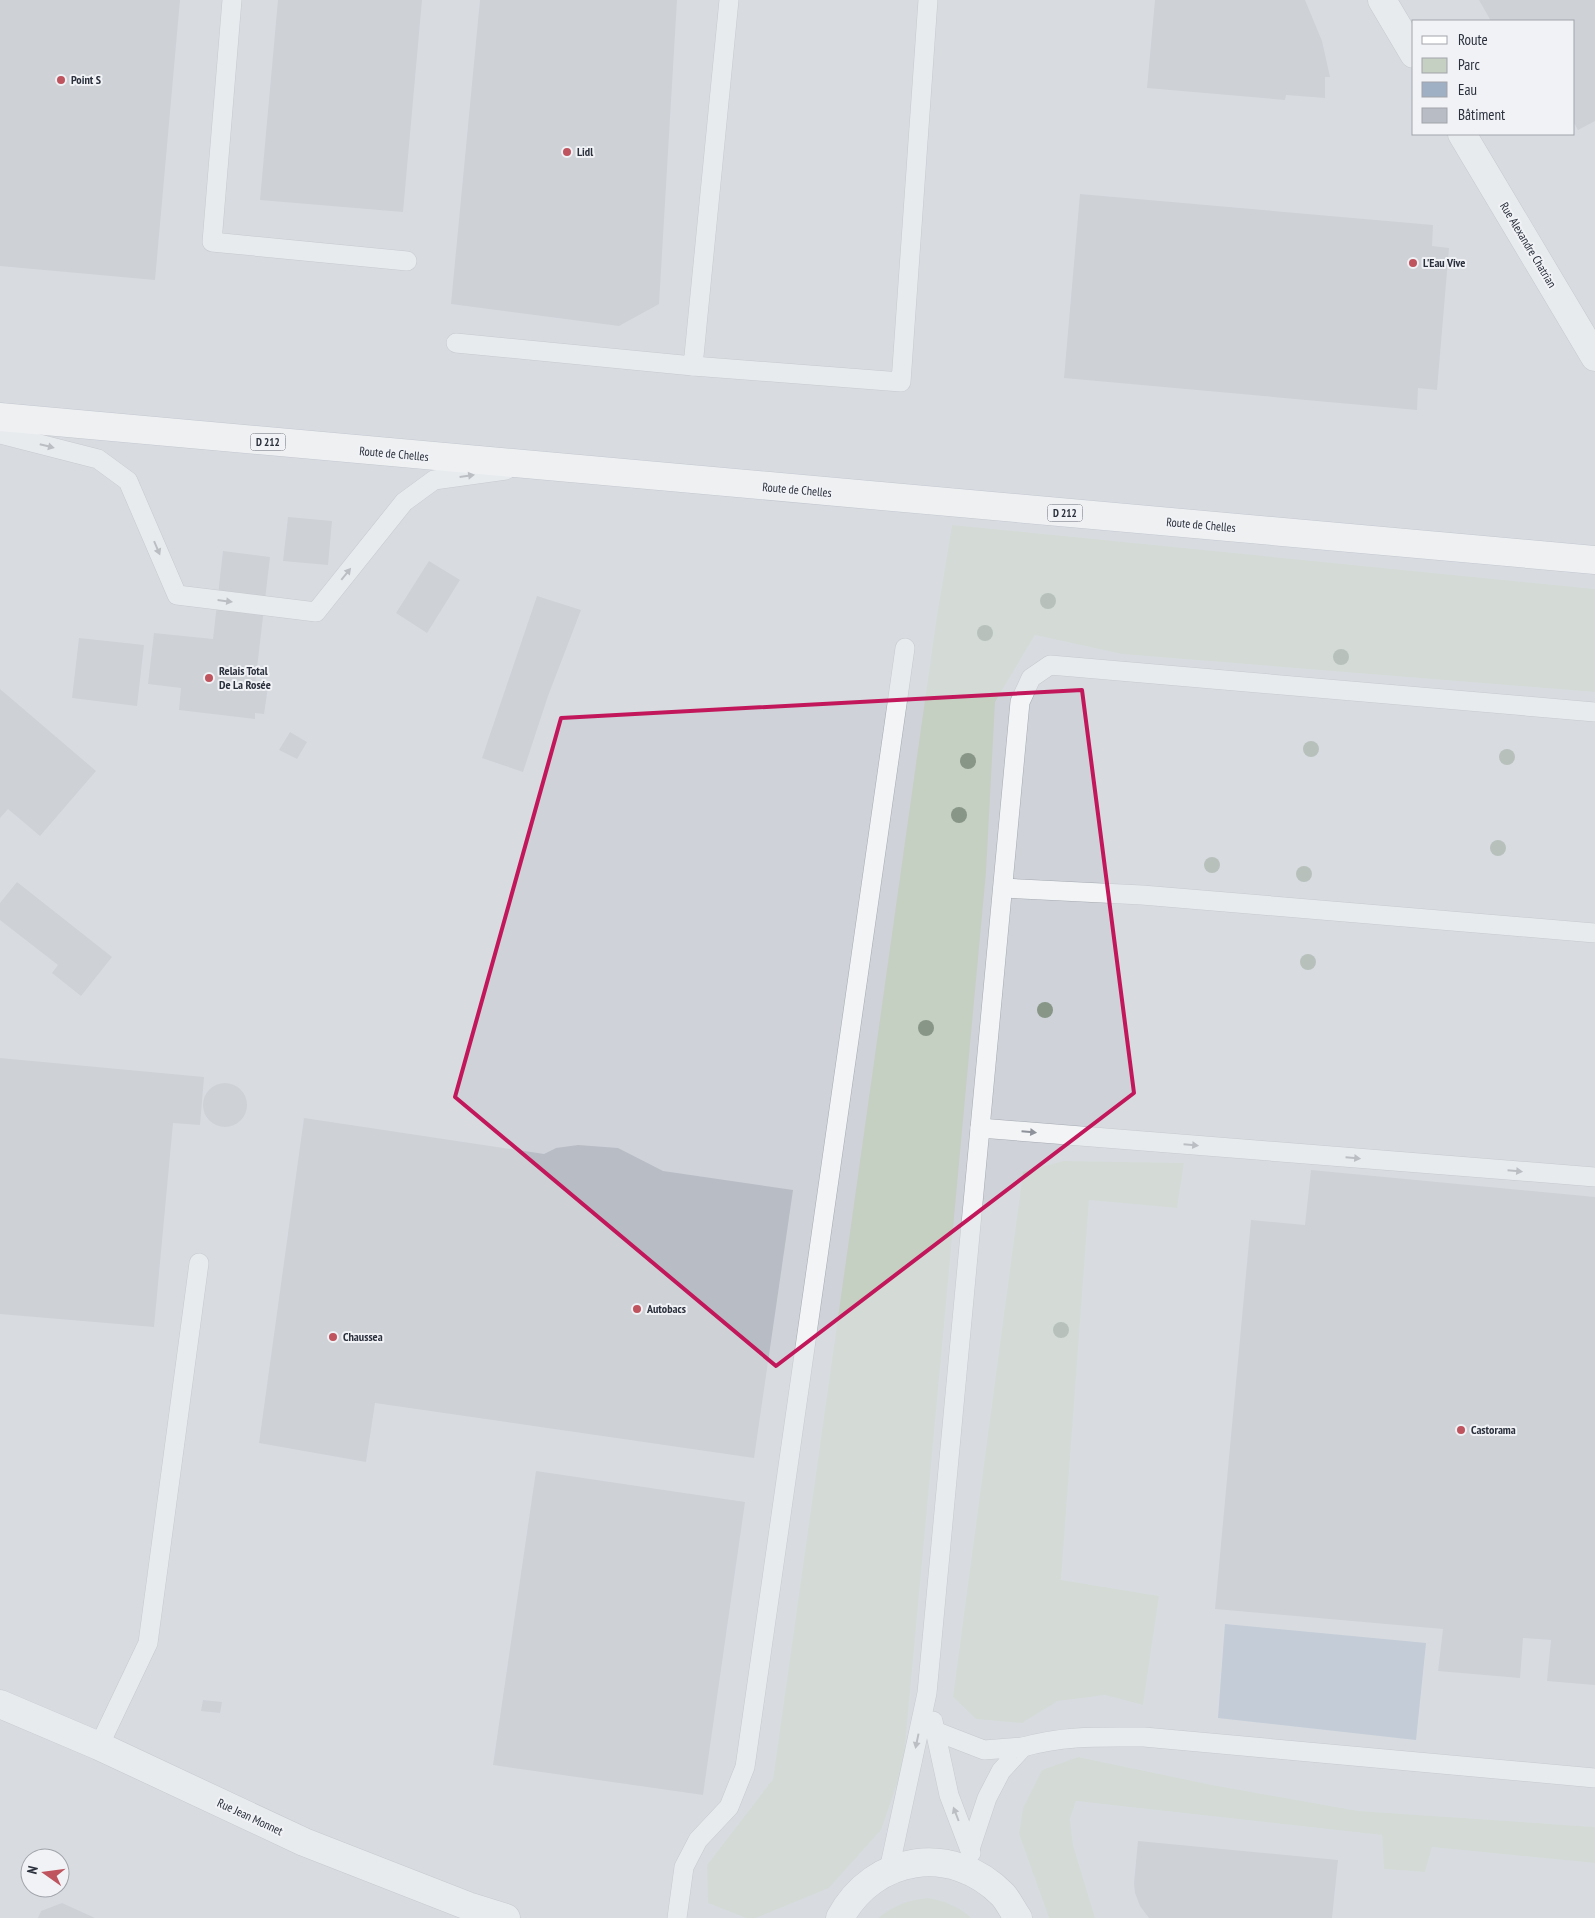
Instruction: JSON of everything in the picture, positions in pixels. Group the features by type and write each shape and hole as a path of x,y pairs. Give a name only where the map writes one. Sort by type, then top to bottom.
{"main road":[{"name":"Route de Chelles","path":"0,417 1595,560"}],"street":[{"path":"1382,0 1412,51"},
{"name":"Rue Alexandre Chatrian","path":"1463,135 1595,357"},
{"name":"Rue Jean Monnet","path":"0,1705 100,1746 304,1842 468,1906 506,1918"},
{"path":"840,1918 847,1904 866,1884 888,1870 911,1863 934,1862 958,1866 979,1876 1004,1896 1018,1918"}],"lane":[{"path":"232,0 212,242 407,261"},
{"path":"693,366 729,0"},
{"path":"456,343 693,366 901,382 928,0"},
{"path":"0,434 98,459 128,481 177,596 316,612 404,502 434,480 536,466"},
{"path":"677,1918 684,1867 698,1840 729,1806 745,1767 905,648"},
{"path":"888,1870 927,1693 1020,702 1031,678 1050,665 1595,712"},
{"path":"1003,888 1142,894 1595,933"},
{"path":"980,1128 1595,1177"},
{"path":"100,1746 148,1643 199,1263"},
{"path":"927,1693 949,1795 979,1876"},
{"path":"935,1731 984,1750 1023,1747 1043,1741 1070,1737 1144,1736 1595,1778"},
{"path":"970,1849 987,1798 1001,1771 1023,1747"}],"highlighted area":[{"path":"1082,690 1134,1093 776,1366 455,1097 561,718"}],"shaded area":[{"path":"0,0 1595,0 1595,1918 0,1918"}],"green space":[{"path":"952,525 1595,589 1595,692 1122,654 1035,635 995,702 986,872 903,1767 881,1830 829,1888 756,1918 746,1918 708,1903 707,1865 773,1779 936,622"},
{"path":"1063,1161 1184,1163 1177,1208 1089,1200 1061,1580 1159,1596 1143,1705 1105,1695 1058,1701 1022,1723 976,1719 953,1697 1023,1172"},
{"path":"1078,1757 1212,1785 1358,1811 1595,1827 1595,1863 1432,1847 1425,1872 1384,1869 1382,1835 1076,1801 1070,1819 1073,1845 1095,1918 1049,1918 1019,1834 1023,1808 1042,1770"},
{"path":"928,1898 962,1910 971,1918 878,1918 901,1904"}],"water":[{"path":"1225,1624 1426,1643 1416,1740 1218,1718"}],"building":[{"path":"0,0 180,0 155,280 0,266"},
{"path":"278,0 422,0 403,212 260,200"},
{"name":"Lidl","path":"480,0 677,0 659,304 619,326 451,304"},
{"path":"1155,0 1305,0 1322,41 1330,77 1325,77 1325,98 1286,95 1285,100 1147,88"},
{"path":"1479,0 1595,0 1595,121 1578,130 1575,125 1575,20 1490,20"},
{"path":"1080,194 1433,225 1432,246 1449,248 1437,390 1418,388 1417,410 1064,378"},
{"path":"288,517 332,521 328,565 283,561"},
{"path":"223,551 270,557 255,685 268,687 264,714 255,713 255,719 179,710 181,688 148,684 154,633 213,639"},
{"path":"429,561 460,580 427,633 396,613"},
{"path":"537,596 581,610 548,696 523,772 482,758"},
{"path":"79,638 144,645 137,706 72,698"},
{"path":"0,689 96,771 40,836 8,809 0,818"},
{"path":"290,732 307,742 297,759 279,750"},
{"path":"17,882 112,957 81,996 52,973 58,965 0,920 0,903"},
{"path":"0,1058 204,1077 200,1125 173,1123 154,1327 0,1314"},
{"path":"229,1083 241,1089 246,1096 246,1114 241,1121 234,1126 221,1127 213,1124 206,1117 203,1101 206,1093 213,1086"},
{"path":"304,1118 544,1154 556,1148 578,1145 618,1148 663,1171 793,1190 754,1458 375,1403 366,1462 259,1443"},
{"path":"1311,1170 1595,1197 1595,1685 1547,1681 1551,1640 1523,1638 1520,1678 1438,1671 1443,1629 1215,1609 1251,1220 1305,1225"},
{"path":"536,1471 745,1502 703,1795 493,1765"},
{"path":"203,1700 222,1702 220,1713 201,1711"},
{"path":"1138,1841 1338,1860 1332,1918 1149,1918 1140,1906 1135,1893 1134,1883"},
{"path":"62,1903 95,1918 38,1918 41,1911"}],"place":[{"name":"Point S","path":"61,80"},
{"name":"Lidl","path":"567,152"},
{"name":"L'Eau Vive","path":"1413,263"},
{"name":"Relais Total De La Rosée","path":"209,678"},
{"name":"Autobacs","path":"637,1309"},
{"name":"Chaussea","path":"333,1337"},
{"name":"Castorama","path":"1461,1430"}]}
